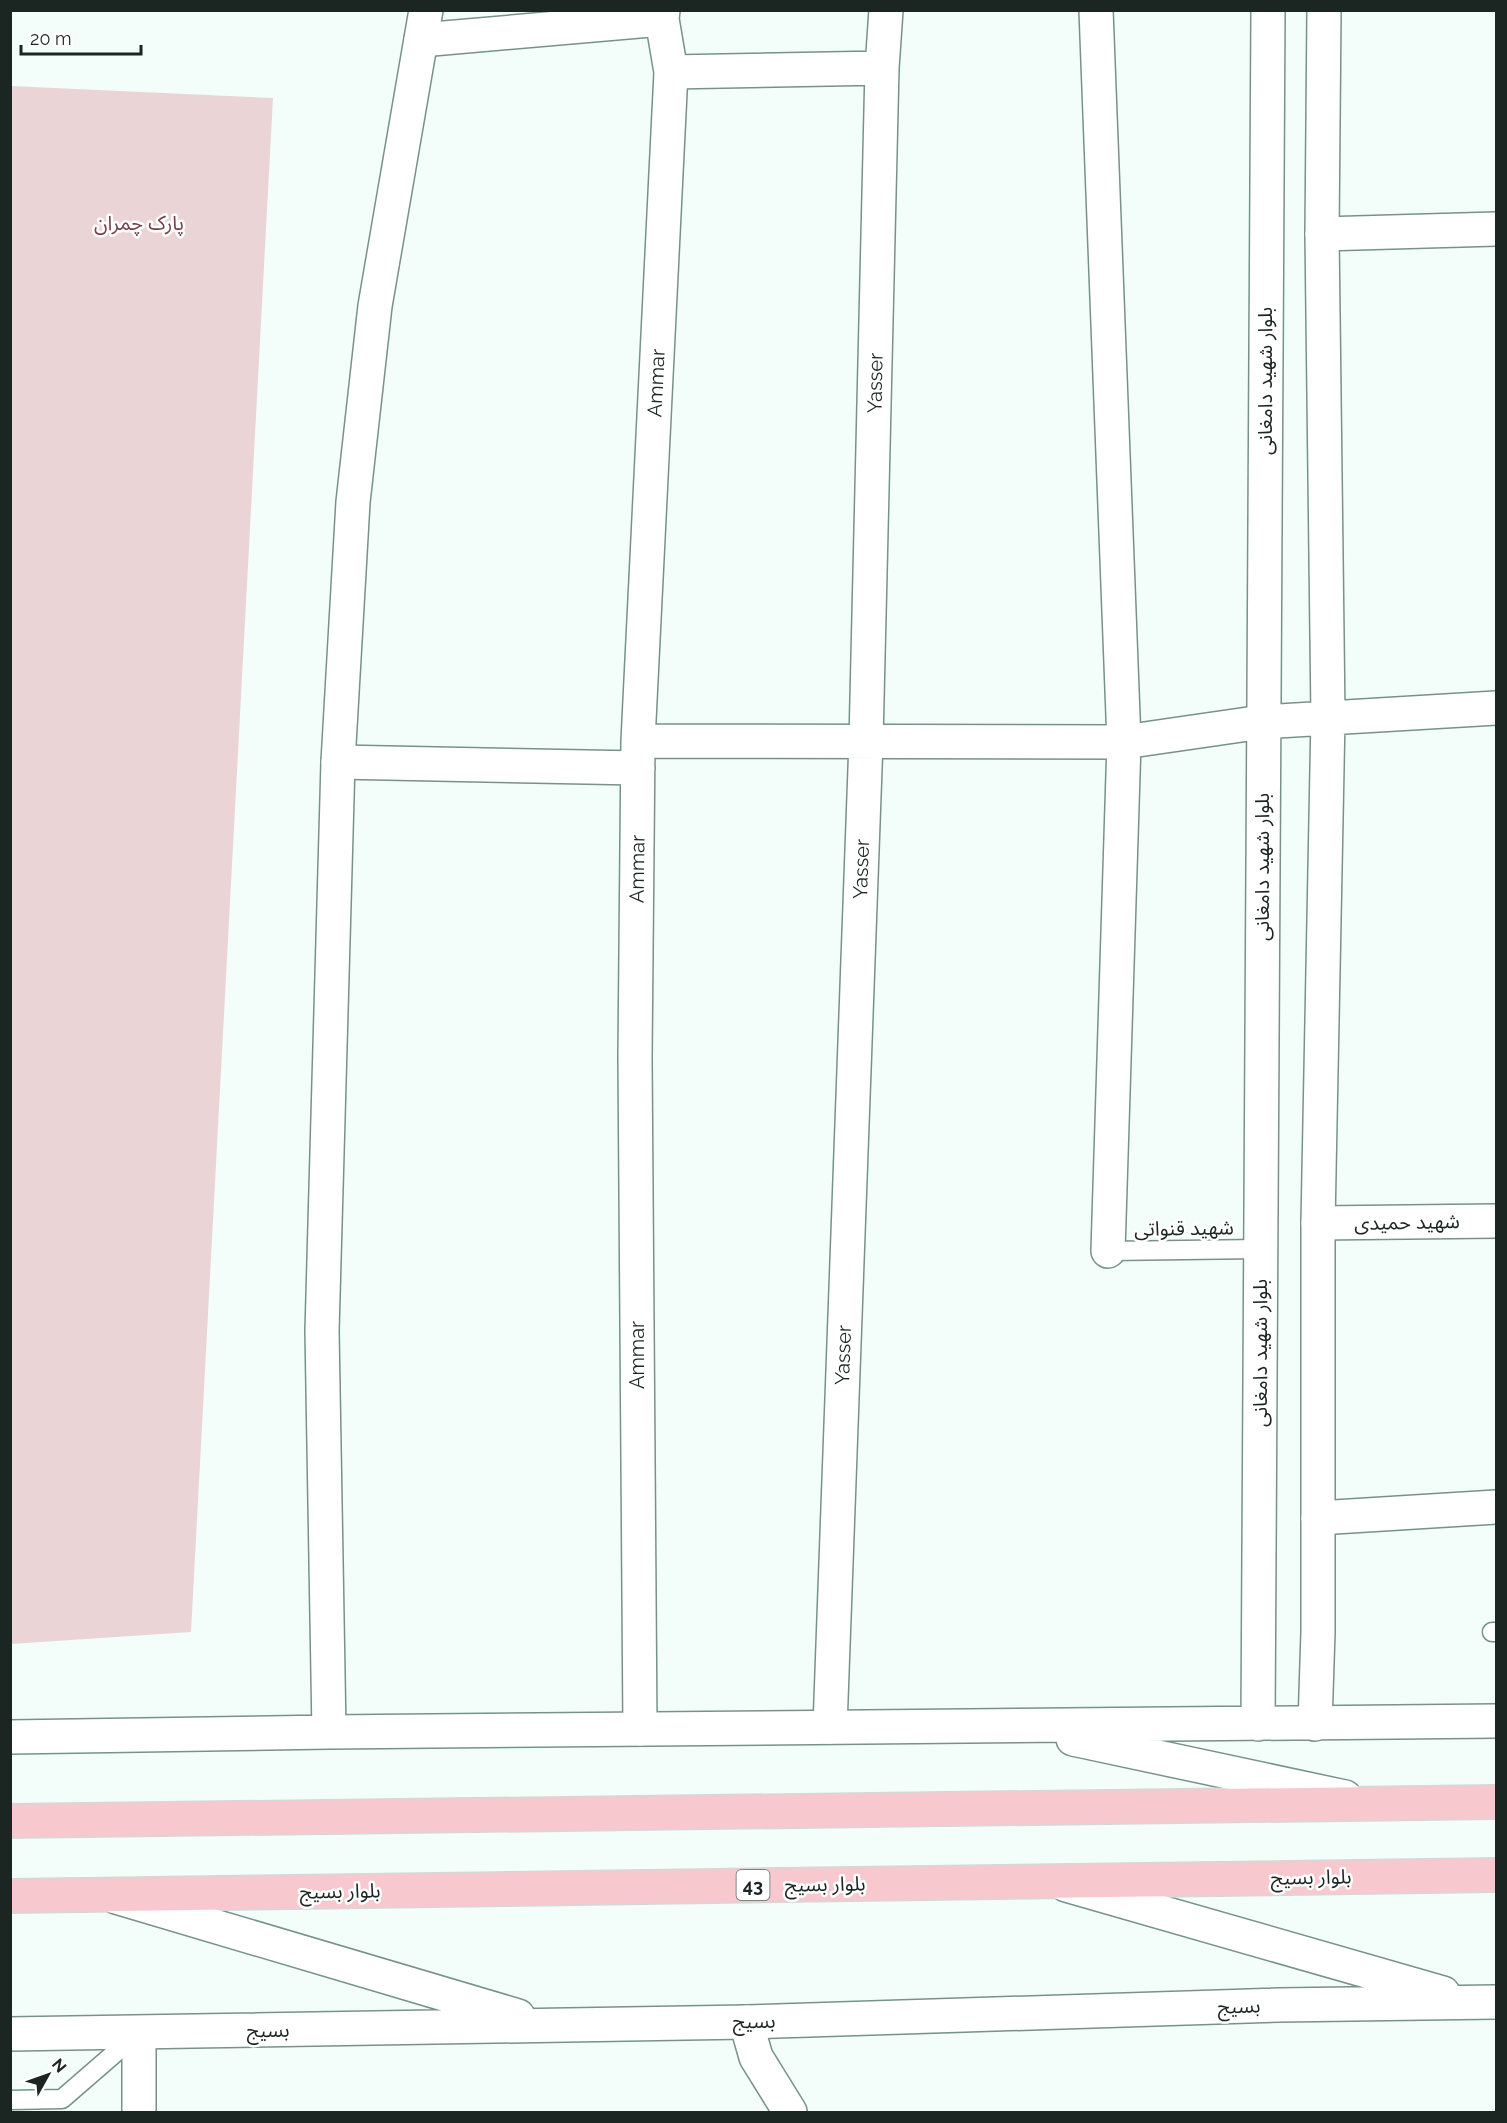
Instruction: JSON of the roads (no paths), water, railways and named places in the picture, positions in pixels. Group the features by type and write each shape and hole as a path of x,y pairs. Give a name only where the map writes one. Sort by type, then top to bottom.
{"main road":[{"path":"10,1821 1497,1802"},
{"name":"بلوار بسیج","path":"10,1896 1497,1875"}],"street":[{"name":"Yasser","path":"830,1727 866,741 882,68 886,10"},
{"path":"1096,10 1124,742 1108,1251"},
{"name":"بلوار شهید دامغانی","path":"1258,1724 1268,10"},
{"path":"1315,1724 1318,1632 1318,1224 1328,717 1322,234 1324,10"},
{"path":"329,1732 322,1330 338,762 353,502 371,340 424,26 663,15"},
{"name":"Ammar","path":"640,1729 635,1069 638,754 671,72 663,15"},
{"path":"671,72 882,68"},
{"path":"1322,234 1497,229"},
{"path":"338,762 638,754 866,741 1124,742 1263,722 1497,708"},
{"name":"شهید حمیدی","path":"1318,1224 1497,1221"},
{"path":"1318,1518 1497,1508"},
{"path":"10,1737 1497,1721"},
{"path":"1014,1726 1373,1804"},
{"path":"1050,1880 1486,2002"},
{"path":"105,1894 548,2025"},
{"name":"بسیج","path":"10,2034 746,2022 1268,2005 1486,2002"},
{"path":"746,2022 756,2057 790,2112"},
{"path":"139,2033 139,2112"}],"lane":[{"name":"شهید قنواتی","path":"1108,1251 1260,1249"},
{"path":"10,2100 62,2099 139,2033"}],"park label":[{"name":"پارک چمران","path":"139,223"}]}
